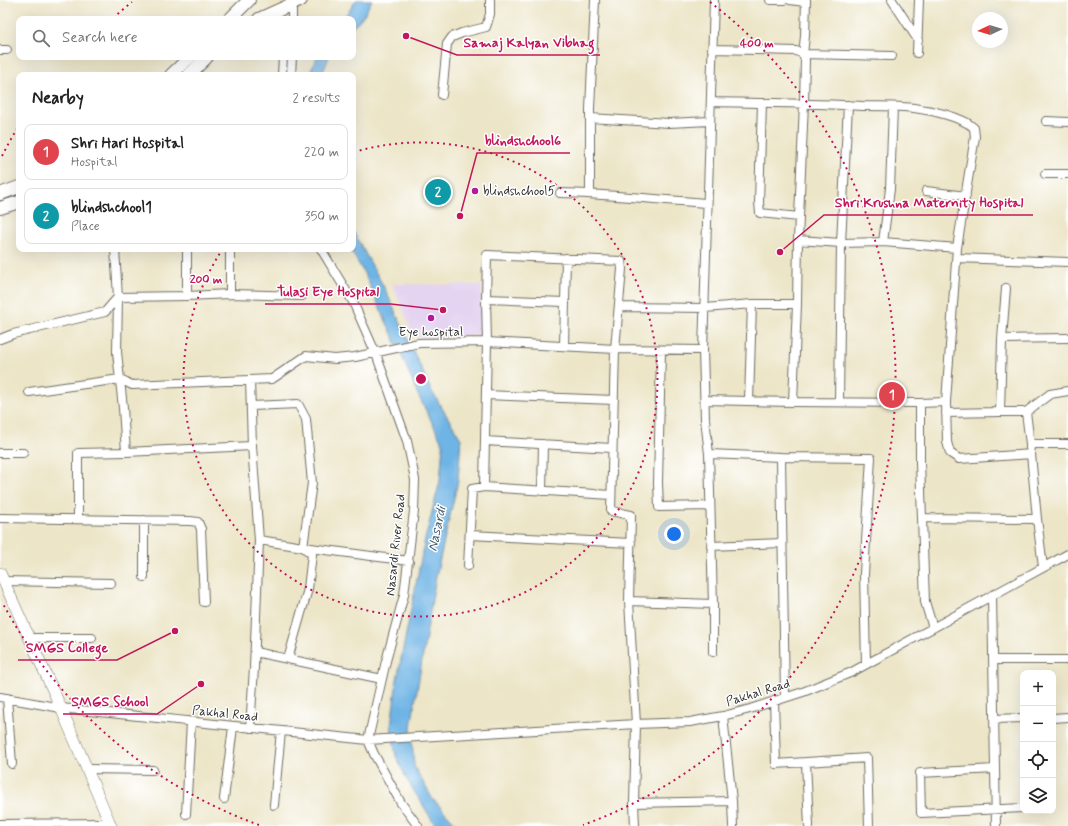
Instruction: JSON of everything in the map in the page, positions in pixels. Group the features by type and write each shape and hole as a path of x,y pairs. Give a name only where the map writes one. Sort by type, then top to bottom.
{"highway":[{"path":"233,16 250,0"},
{"path":"268,16 297,2"},
{"path":"174,72 187,60"},
{"path":"192,72 204,60"},
{"path":"0,194 16,189"},
{"path":"0,208 16,203"}],"main road":[{"path":"2,577 61,708 110,824"}],"street":[{"path":"442,95 447,44 452,37 462,33 486,28 490,14 490,0"},
{"path":"590,194 590,118 595,0"},
{"path":"713,652 709,454 705,419 703,350 714,0"},
{"path":"770,0 784,0"},
{"path":"790,0 806,1 803,54 805,60 804,104 793,402"},
{"path":"892,0 918,40"},
{"path":"917,53 919,0"},
{"path":"293,16 297,2"},
{"path":"712,49 796,52 803,54 892,56"},
{"path":"282,72 283,60"},
{"path":"291,72 292,60"},
{"path":"711,102 914,108 938,113 971,124 974,128 974,137 957,248 946,402 947,442 950,453 959,459 1031,454"},
{"path":"762,103 758,202 760,213 799,218"},
{"path":"839,402 841,242 848,105"},
{"path":"884,242 890,189 893,107"},
{"path":"590,118 669,122 710,121"},
{"path":"1046,121 1068,122"},
{"path":"1045,174 1068,174"},
{"path":"926,190 966,196"},
{"path":"560,194 590,194 708,203"},
{"path":"798,240 884,242 957,248"},
{"path":"114,252 118,297 117,352 126,452"},
{"path":"187,252 187,296"},
{"path":"230,252 230,294"},
{"name":"Nasardi River Road","path":"323,252 353,302 376,354 407,441 415,480 414,511 404,595 368,740"},
{"path":"484,487 487,255 621,261 622,268 615,349 611,511 631,515 629,601 636,724 634,803 635,826"},
{"path":"564,346 566,258"},
{"path":"957,258 1068,262"},
{"path":"1000,412 1002,339 1006,288"},
{"path":"0,339 13,334 105,312 118,297 230,294 302,296"},
{"path":"486,299 565,302"},
{"path":"749,401 752,304"},
{"path":"619,307 704,308 752,304 797,304"},
{"path":"1002,339 1068,338"},
{"path":"29,392 120,379 132,385 272,379 306,356 335,359 355,358 419,343 487,342 615,349 703,350"},
{"path":"661,350 658,482 659,508 710,506"},
{"path":"250,380 252,446 259,540 255,652 250,728"},
{"path":"946,412 1026,412 1050,394 1068,391"},
{"path":"486,394 614,400"},
{"path":"705,400 793,402 946,402"},
{"path":"920,402 920,462 925,602 933,628"},
{"path":"251,406 298,404 306,419 312,483 303,547"},
{"path":"1026,412 1043,568"},
{"path":"485,441 612,448"},
{"path":"542,491 543,444"},
{"path":"1030,444 1068,444"},
{"path":"78,519 78,453 252,446"},
{"path":"0,453 23,453"},
{"path":"709,454 781,457 871,458 864,574 866,664"},
{"path":"781,457 785,697"},
{"path":"468,566 472,489 484,487 611,495"},
{"path":"0,518 198,522 201,529 204,602"},
{"path":"922,518 1038,519"},
{"path":"144,520 144,577"},
{"path":"470,535 631,543"},
{"path":"259,540 409,561"},
{"path":"711,546 782,543"},
{"path":"288,659 308,589 312,554 303,547"},
{"name":"Pakhal Road","path":"4,698 61,708 368,740 690,722 724,716 750,709 852,672 1068,554"},
{"path":"2,577 111,583"},
{"path":"992,595 996,826"},
{"path":"629,601 713,604"},
{"path":"29,638 92,638"},
{"path":"255,652 382,679"},
{"path":"993,660 1068,660"},
{"path":"4,698 12,764"},
{"path":"774,701 776,764 867,758 869,826"},
{"path":"724,716 733,826"},
{"path":"1056,718 1068,717"},
{"path":"994,719 1020,718"},
{"path":"186,814 191,722"},
{"path":"224,799 233,727"},
{"path":"274,805 280,732"},
{"path":"368,740 401,803 418,826"},
{"path":"806,762 809,826"},
{"path":"87,769 153,770"},
{"path":"995,769 920,773 921,813 1020,808"},
{"path":"634,803 732,801"},
{"path":"0,824 110,824"}],"shaded area":[{"path":"392,284 482,285 481,335 415,338"}],"water":[{"path":"356,0 372,0 364,15 356,24 356,16 344,16"},
{"path":"316,60 328,60 323,72 310,72"},
{"name":"Nasardi","path":"356,236 385,289 431,390 461,439 458,481 436,576 411,727 414,766 432,798 458,826 436,826 407,780 396,756 391,726 397,679 425,539 440,481 443,444 418,395 365,275 352,252 356,252"}],"place":[{"name":"Samaj Kalyan Vibhag","path":"406,36"},
{"name":"blindshchool5","path":"475,191"},
{"name":"blindshchool1","path":"438,192"},
{"name":"blindshchool6","path":"460,216"},
{"name":"Shri Krushna Maternity Hospital","path":"780,252"},
{"name":"Tulasi Eye Hospital","path":"443,310"},
{"name":"Eye hospital","path":"431,318"},
{"name":"Shri Hari Hospital","path":"892,395"},
{"name":"SMGS College","path":"175,631"},
{"name":"SMGS School","path":"201,684"}]}
